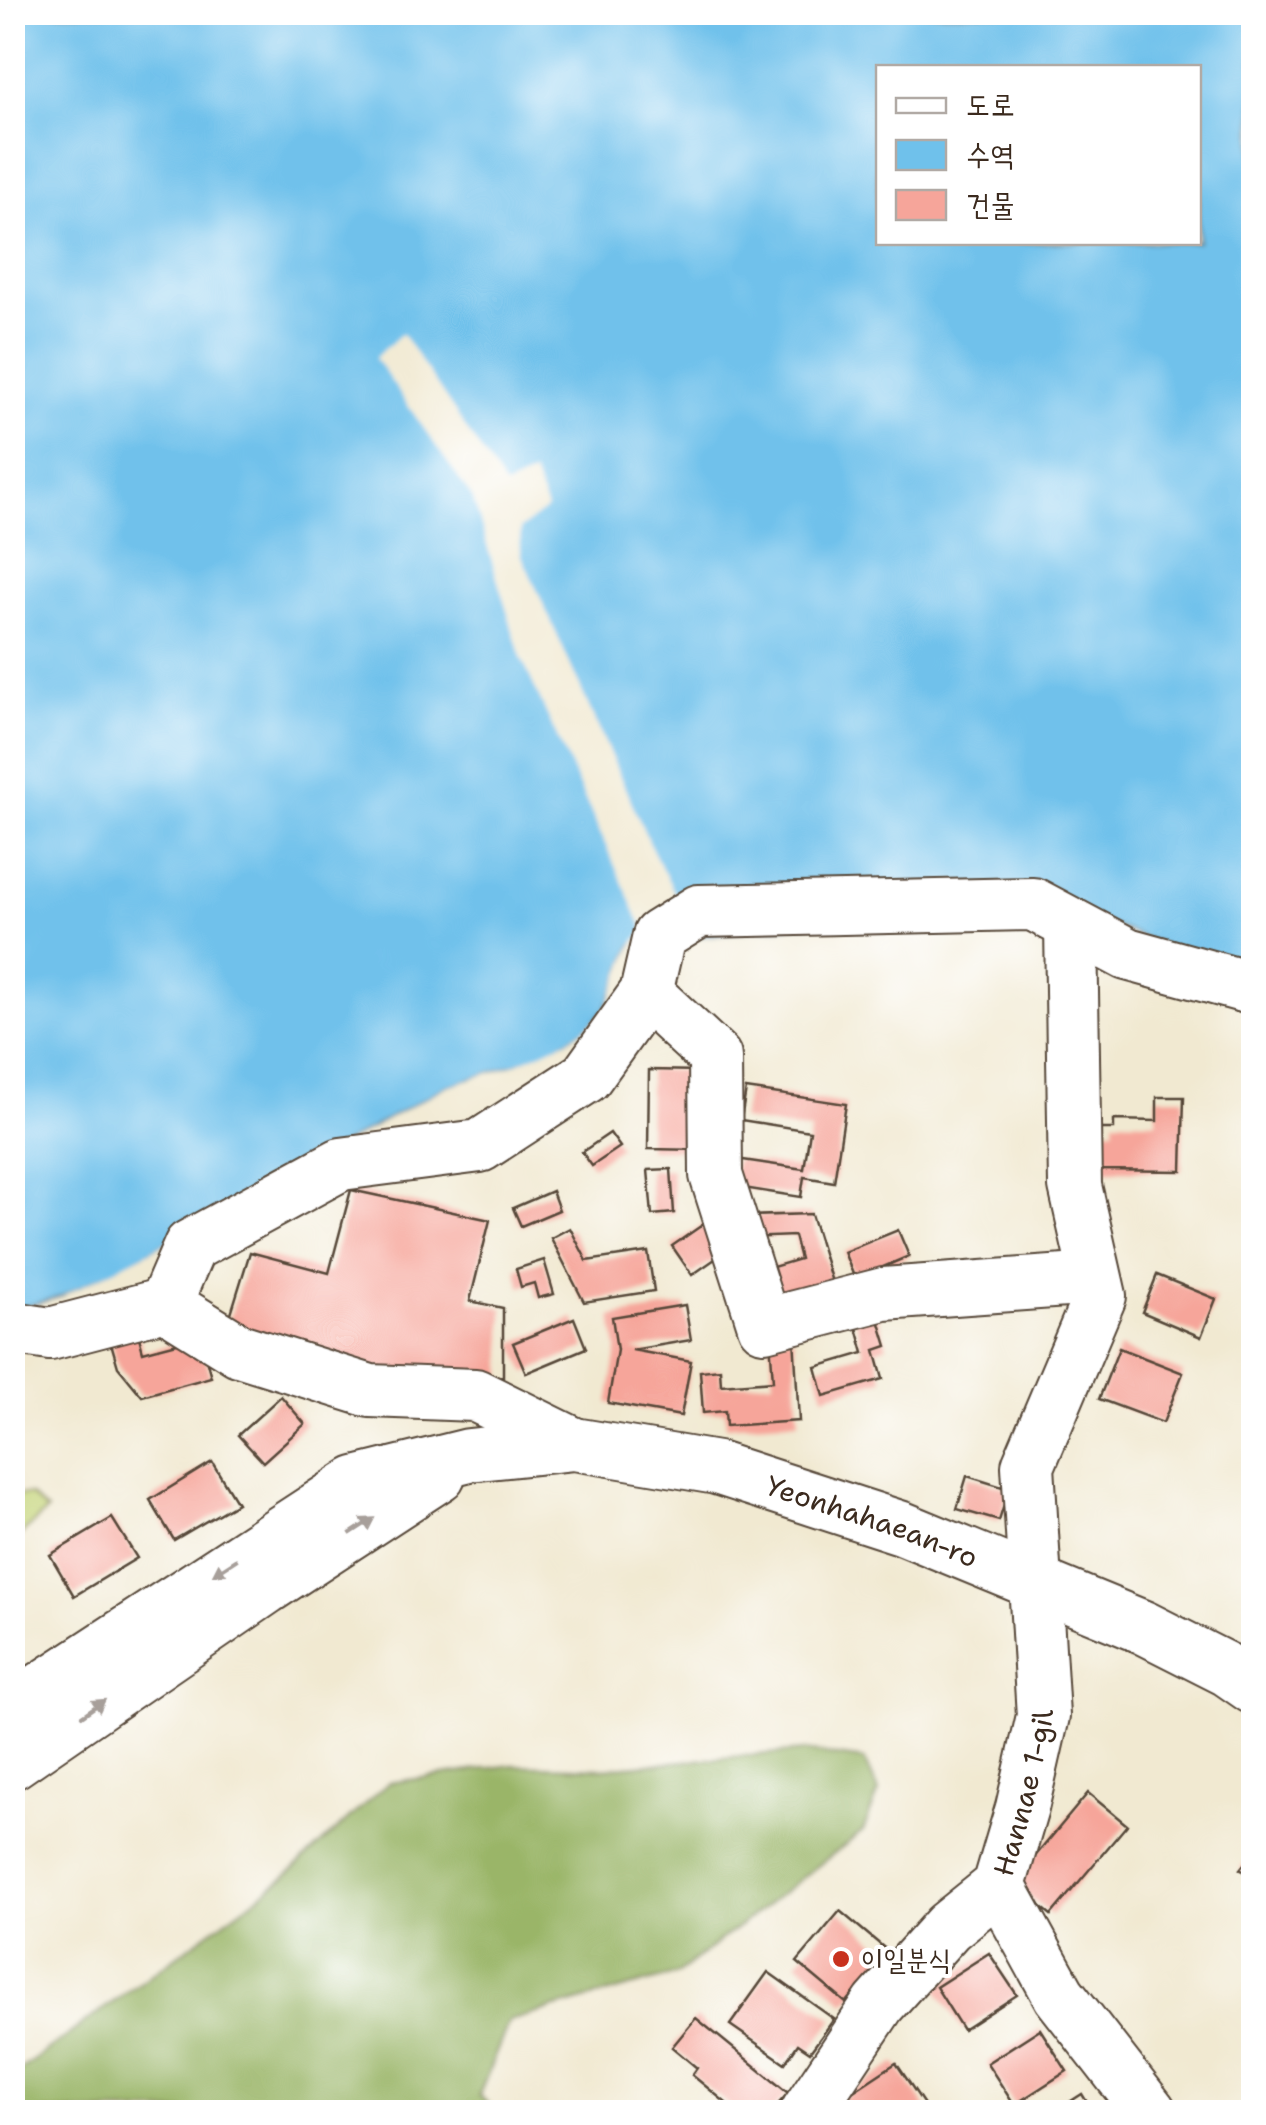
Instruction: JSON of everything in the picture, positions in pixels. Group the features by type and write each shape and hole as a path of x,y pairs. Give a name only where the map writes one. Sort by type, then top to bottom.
{"street":[{"path":"165,1304 190,1246 341,1164 480,1146 586,1077 646,992 660,936 699,911 1033,904 1127,954 1254,989"},
{"name":"Hannae 1-gil","path":"807,2112 879,2004 948,1927 998,1886 1022,1808 1043,1716 1028,1466 1100,1296 1075,1186 1071,926"},
{"path":"646,992 715,1057 716,1176 764,1326 884,1294 1094,1279"},
{"path":"12,1328 50,1334 165,1304 239,1350 370,1390 475,1395 574,1444"},
{"name":"Yeonhahaean-ro","path":"12,1708 356,1483 469,1454 574,1444 717,1468 902,1528 1143,1627 1228,1670 1254,1688"},
{"name":"Yeonhahaean-ro","path":"12,1764 266,1588 469,1454"},
{"path":"998,1886 1059,1995 1150,2112"}],"green space":[{"path":"13,1495 30,1495 47,1511 13,1542"},
{"path":"804,1751 864,1760 879,1791 863,1831 677,1974 509,2021 479,2095 496,2112 13,2112 13,2075 285,1877 388,1783 512,1765 602,1768"}],"water":[{"path":"13,13 1253,13 1253,980 1042,898 633,944 605,1008 575,1036 533,1058 447,1086 124,1266 62,1296 13,1310"}],"pier":[{"path":"402,333 505,487 533,474 547,509 520,529 521,554 676,895 600,1022 573,1043 508,1072 450,1091 127,1270 73,1296 62,1296 212,1219 447,1086 506,1068 570,1039 597,1019 608,1005 633,944 644,930 521,657 473,499 375,358"}],"building":[{"path":"649,1070 702,1071 701,1150 648,1149"},
{"path":"746,1089 846,1104 834,1182 804,1177 801,1197 731,1186 736,1159 804,1169 810,1131 741,1120"},
{"path":"1157,1097 1184,1097 1182,1171 1096,1170 1096,1129 1114,1129 1114,1120 1157,1121"},
{"path":"610,1133 620,1147 592,1166 582,1152"},
{"path":"671,1169 674,1213 652,1215 648,1170"},
{"path":"351,1190 490,1220 470,1301 503,1308 503,1377 380,1378 228,1323 250,1252 329,1273"},
{"path":"552,1191 559,1210 521,1226 513,1208"},
{"path":"811,1214 835,1292 769,1312 756,1272 800,1259 794,1236 748,1238 747,1216"},
{"path":"708,1221 728,1250 692,1275 672,1246"},
{"path":"570,1228 587,1261 648,1252 654,1291 584,1302 551,1238"},
{"path":"898,1230 909,1256 855,1279 844,1252"},
{"path":"544,1260 554,1294 538,1298 534,1283 521,1287 516,1269"},
{"path":"1157,1275 1216,1299 1201,1337 1142,1312"},
{"path":"685,1305 691,1340 632,1350 691,1361 681,1416 608,1403 617,1350 612,1317"},
{"path":"876,1310 887,1346 875,1350 883,1379 824,1396 816,1367 864,1353 854,1317"},
{"path":"132,1311 143,1352 200,1337 211,1377 142,1396 118,1367 104,1319"},
{"path":"574,1318 586,1348 526,1373 513,1343"},
{"path":"794,1337 799,1421 726,1426 725,1411 703,1413 700,1371 720,1369 721,1385 773,1381 770,1339"},
{"path":"1119,1348 1183,1373 1163,1423 1099,1399"},
{"path":"281,1396 305,1424 263,1462 238,1435"},
{"path":"212,1462 237,1503 174,1540 150,1500"},
{"path":"967,1476 1009,1489 999,1521 957,1509"},
{"path":"112,1518 137,1558 74,1596 50,1555"},
{"path":"1088,1793 1127,1825 1051,1915 1013,1883"},
{"path":"1254,1852 1254,1879 1240,1869"},
{"path":"840,1911 889,1952 846,2003 797,1962"},
{"path":"989,1953 1017,1995 963,2030 936,1987"},
{"path":"768,1972 834,2019 810,2052 798,2044 785,2063 730,2025"},
{"path":"696,2018 788,2093 771,2112 737,2112 692,2075 697,2068 672,2047"},
{"path":"1040,2029 1067,2071 1014,2105 987,2063"},
{"path":"896,2063 929,2112 844,2112 837,2102"},
{"path":"1082,2094 1093,2112 1054,2112"}],"place":[{"name":"이일분식","path":"841,1959"}]}
